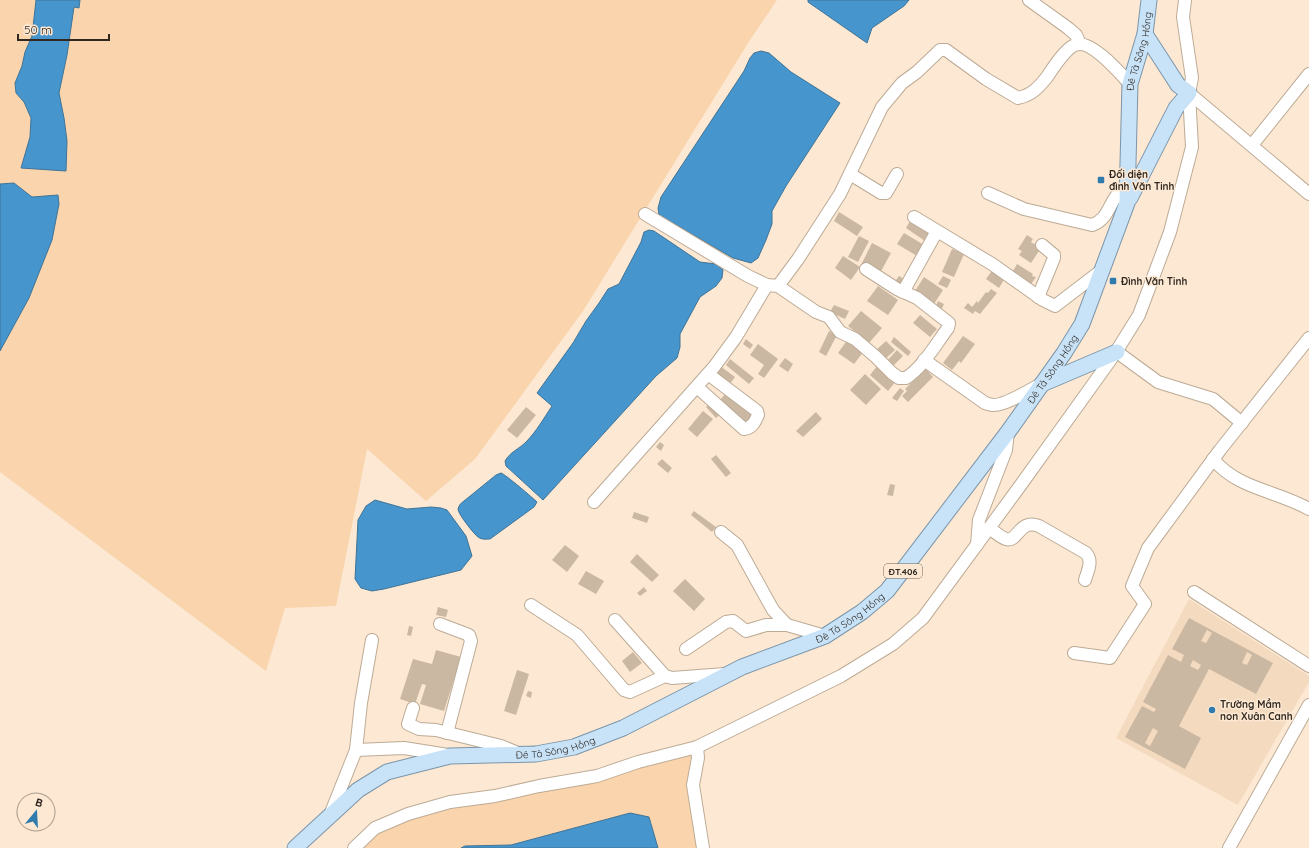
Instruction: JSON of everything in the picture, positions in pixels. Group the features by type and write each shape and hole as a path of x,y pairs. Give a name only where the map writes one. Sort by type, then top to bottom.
{"main road":[{"name":"Đê Tả Sông Hồng","path":"329,816 358,790 387,772 450,756 536,754 574,747 623,728 742,667 825,636 862,612 887,591 1008,432 1064,353 1082,324 1127,203 1130,84 1145,34 1149,0"},
{"path":"1127,203 1176,108 1189,93 1178,85 1145,34"},
{"path":"1041,384 1116,352"},
{"name":"ĐT.406","path":"295,848 329,816"}],"street":[{"path":"1029,0 1076,34 1080,44"},
{"path":"354,848 375,828 408,814 450,802 495,796 539,786 597,776 638,762 698,747 841,676 893,644 923,618 990,528 1116,352 1139,315 1170,232 1192,147 1189,93 1192,78 1182,17 1185,0"},
{"path":"594,502 708,374 772,285 822,223 840,194 882,107 902,83 917,72 940,50 946,50 986,79 1018,98 1032,94 1042,84 1062,56 1075,44 1080,44 1093,50 1109,62 1130,84"},
{"path":"1252,145 1309,74"},
{"path":"1189,93 1309,194"},
{"path":"850,174 881,193 886,193 897,174"},
{"path":"988,193 1024,210 1092,224 1100,222 1117,196 1122,196 1127,203"},
{"path":"645,214 748,276 772,285 816,312 829,317 840,332 855,339 899,378 906,378 912,374 924,360 948,328 949,323 917,298 902,292 866,269"},
{"path":"914,218 992,264 1038,297 1055,306 1102,270"},
{"path":"902,292 937,231"},
{"path":"1038,297 1054,258 1054,255 1042,245"},
{"path":"1074,653 1110,658 1145,604 1132,586 1148,548 1213,459 1309,338"},
{"path":"1116,352 1158,382 1213,399 1242,423"},
{"path":"924,360 990,405 1004,403 1041,384"},
{"path":"697,387 744,428 749,428 755,422 758,415 757,411 708,374"},
{"path":"977,545 979,520 1006,450 1008,432"},
{"path":"1213,459 1217,464 1243,482 1309,509"},
{"path":"990,528 1006,539 1010,540 1027,524 1032,523 1039,526 1086,553 1090,557 1085,580"},
{"path":"721,532 737,545 773,610 787,625"},
{"path":"1194,592 1309,666"},
{"path":"531,604 577,635 624,690 630,692 665,676"},
{"path":"615,620 665,676 672,678 728,674"},
{"path":"686,649 726,622 733,621 746,631 766,625 787,625 825,636"},
{"path":"440,624 469,635 471,641 447,733"},
{"path":"329,816 356,750 362,696 372,640"},
{"path":"1228,848 1309,705"},
{"path":"413,708 408,724 419,729 436,730 501,746 519,754"},
{"path":"698,747 698,758 693,785 703,848"},
{"path":"356,750 404,748 450,756"}],"shaded area":[{"path":"0,0 777,0 748,43 583,311 475,459 426,501 367,449 336,606 285,608 266,671 0,472"},
{"name":"Trường Mầm non Xuân Canh","path":"1189,599 1309,676 1309,682 1238,805 1116,738"},
{"path":"697,747 693,785 703,848 357,848 375,828 408,814 495,796"}],"water":[{"path":"36,0 80,0 79,8 74,7 67,55 59,93 67,141 66,171 21,168 30,137 31,118 24,102 16,93 15,83 32,36"},
{"path":"808,0 909,0 904,6 872,28 867,43 808,2"},
{"path":"761,51 769,53 791,72 840,103 786,186 772,211 772,224 766,240 758,258 751,263 733,258 659,215 658,208 661,197 744,71 750,58 754,53"},
{"path":"14,183 32,197 58,195 59,204 52,240 29,298 0,351 0,184"},
{"path":"649,230 654,231 700,262 716,264 723,270 722,278 716,286 700,297 680,334 680,347 677,358 656,376 543,500 506,466 505,461 509,455 530,438 552,406 537,393 573,343 608,289 619,284 641,242 644,232"},
{"path":"501,473 537,502 534,507 490,539 481,539 466,524 458,508 496,475"},
{"path":"375,500 407,509 431,507 447,510 466,536 472,556 461,570 384,589 372,591 361,588 355,579 358,520 366,506"},
{"path":"630,813 649,817 658,848 461,848 465,846 511,845"}],"building":[{"path":"839,212 863,227 857,236 834,221"},
{"path":"910,221 930,234 925,241 906,228"},
{"path":"904,233 924,245 917,256 897,244"},
{"path":"1027,235 1033,239 1031,242 1041,248 1031,263 1019,255 1022,251 1018,249"},
{"path":"859,236 869,241 858,262 848,257"},
{"path":"872,243 891,253 880,273 862,263"},
{"path":"952,249 964,254 954,277 942,272"},
{"path":"843,256 860,267 851,280 835,268"},
{"path":"1017,264 1033,274 1032,276 1036,277 1029,287 1013,277 1016,273 1013,271"},
{"path":"994,268 1005,278 999,288 986,279"},
{"path":"899,276 907,281 902,290 893,284"},
{"path":"943,276 951,280 947,288 938,284"},
{"path":"924,277 943,290 934,304 915,291"},
{"path":"878,286 898,300 888,315 867,301"},
{"path":"991,289 997,293 980,314 975,311 973,314 964,308 968,303 972,307 977,301 978,303 986,292 988,293"},
{"path":"938,301 944,304 941,311 935,308"},
{"path":"834,305 849,311 845,319 830,312"},
{"path":"861,311 882,328 869,343 848,326"},
{"path":"920,315 937,329 930,337 913,323"},
{"path":"829,331 837,335 826,356 819,352"},
{"path":"963,336 975,344 961,363 959,361 952,370 943,363"},
{"path":"894,337 911,352 908,356 891,342"},
{"path":"746,339 753,345 750,349 743,344"},
{"path":"848,339 864,351 854,364 838,353"},
{"path":"886,341 895,350 884,360 875,351"},
{"path":"758,344 778,359 764,378 758,374 764,365 750,355"},
{"path":"897,350 903,356 893,366 887,361"},
{"path":"785,358 793,364 788,372 779,366"},
{"path":"730,359 754,378 749,384 726,365"},
{"path":"878,365 896,381 888,391 870,375"},
{"path":"720,366 735,377 727,388 712,376"},
{"path":"926,369 933,377 908,402 902,396 907,391 905,389"},
{"path":"865,374 881,389 866,405 850,390"},
{"path":"900,388 904,391 897,401 892,398"},
{"path":"728,391 754,415 744,425 718,402"},
{"path":"710,403 721,414 716,418 706,407"},
{"path":"526,407 536,415 517,438 507,430"},
{"path":"703,411 713,419 697,437 688,429"},
{"path":"816,412 822,419 803,437 796,431"},
{"path":"660,442 664,445 661,451 656,447"},
{"path":"716,455 731,473 726,477 711,459"},
{"path":"662,459 672,468 668,473 657,464"},
{"path":"890,484 895,485 893,496 887,495"},
{"path":"694,511 716,527 712,532 691,515"},
{"path":"634,512 649,517 647,523 632,518"},
{"path":"565,545 579,556 567,572 552,560"},
{"path":"637,554 659,575 652,582 630,562"},
{"path":"586,571 604,581 596,594 578,584"},
{"path":"685,579 705,599 694,611 673,591"},
{"path":"644,587 647,591 640,596 637,593"},
{"path":"438,607 448,610 446,617 436,615"},
{"path":"1189,618 1273,663 1256,694 1209,669 1179,726 1201,738 1185,769 1125,737 1142,706 1154,712 1156,709 1143,702 1168,655 1181,662 1184,655 1172,649","holes":["1207,630 1212,633 1206,643 1201,641","1247,652 1252,655 1247,665 1242,663","1193,660 1201,665 1198,670 1190,666","1153,728 1158,731 1150,746 1145,743"]},
{"path":"409,626 413,627 411,636 407,635"},
{"path":"436,650 461,657 444,711 420,704 426,685 422,684 415,704 400,699 413,659 432,664"},
{"path":"633,652 642,663 630,672 622,661"},
{"path":"517,670 529,674 516,715 504,711"},
{"path":"528,691 532,692 531,698 526,696"}],"place":[{"name":"Đối diện đình Văn Tinh","path":"1101,180"},
{"name":"Đình Văn Tinh","path":"1113,281"},
{"name":"Trường Mầm non Xuân Canh","path":"1212,710"}]}
